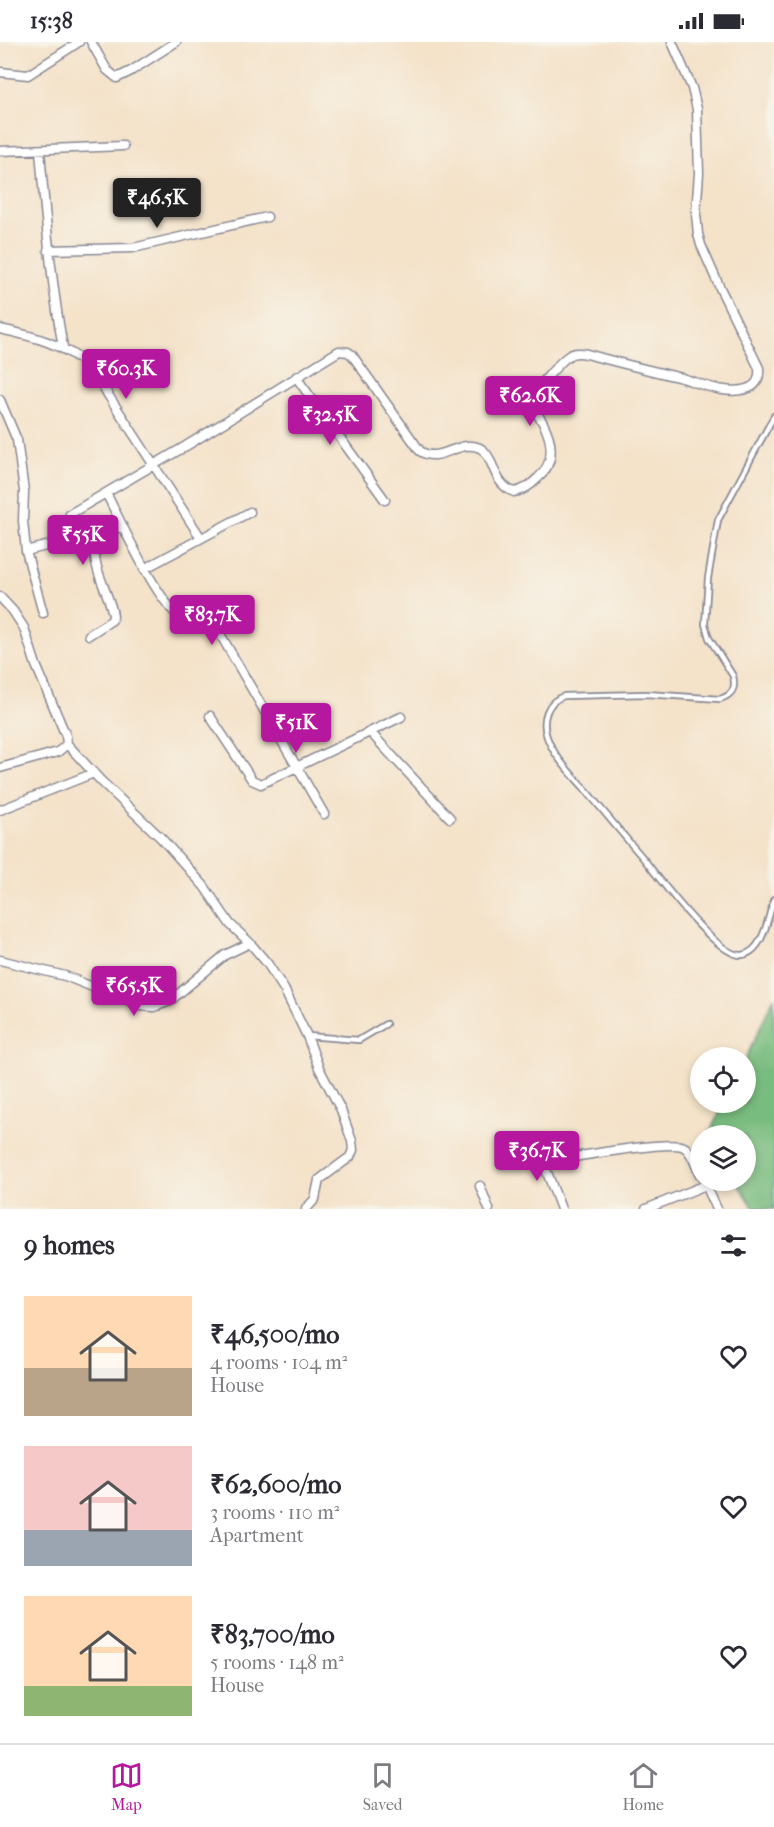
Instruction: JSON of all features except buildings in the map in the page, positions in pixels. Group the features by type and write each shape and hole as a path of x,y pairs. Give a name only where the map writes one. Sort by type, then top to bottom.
{"street":[{"path":"0,72 28,75 79,42"},
{"path":"91,42 107,70 117,78 176,42"},
{"path":"70,514 339,351 348,352 360,365 420,451 426,455 435,456 462,447 478,448 485,453 503,486 514,492 524,489 548,469 550,454 548,433 531,402 565,358 572,354 587,354 706,386 734,391 755,385 760,376 759,368 720,288 698,234 696,214 699,173 697,109 692,88 672,42"},
{"path":"0,151 123,147"},
{"path":"40,150 48,250 63,347"},
{"path":"48,250 132,248 267,217"},
{"path":"0,329 63,347 90,368 201,538"},
{"path":"296,378 385,500"},
{"path":"0,400 17,440 24,491 23,521 26,551 43,613"},
{"path":"105,493 144,569 166,603 181,617 202,616 212,620 324,814"},
{"path":"144,569 250,512"},
{"path":"89,635 111,620 113,616 96,563 96,546 103,536 122,526"},
{"path":"26,551 78,538"},
{"path":"0,597 24,628 36,665 66,736 67,744 161,838 204,886 230,924 267,963 284,989 307,1036 319,1068 341,1110 353,1146 350,1156 319,1180 315,1199 306,1209"},
{"path":"210,716 252,780 257,784 298,768 401,717"},
{"path":"369,732 450,818"},
{"path":"0,768 58,752 67,744"},
{"path":"0,810 94,773"},
{"path":"0,960 64,976 140,1006 154,1007 170,1001 225,955 250,943"},
{"path":"543,1162 656,1145 683,1146 690,1154"},
{"path":"537,1146 561,1209"},
{"path":"480,1186 489,1209"},
{"path":"646,1209 690,1189"},
{"path":"708,1191 717,1209"}],"lane":[{"path":"774,416 718,520 708,578 705,624 712,644 733,676 733,691 727,697 720,699 646,694 564,696 552,702 545,724 546,735 559,759 680,906 725,949 742,955 758,947 774,899"},
{"path":"307,1036 359,1040 386,1024"}],"green space":[{"path":"774,997 774,1209 755,1209 743,1191 756,1191 756,1125 714,1125 719,1113 756,1113 756,1047 751,1047"}]}
